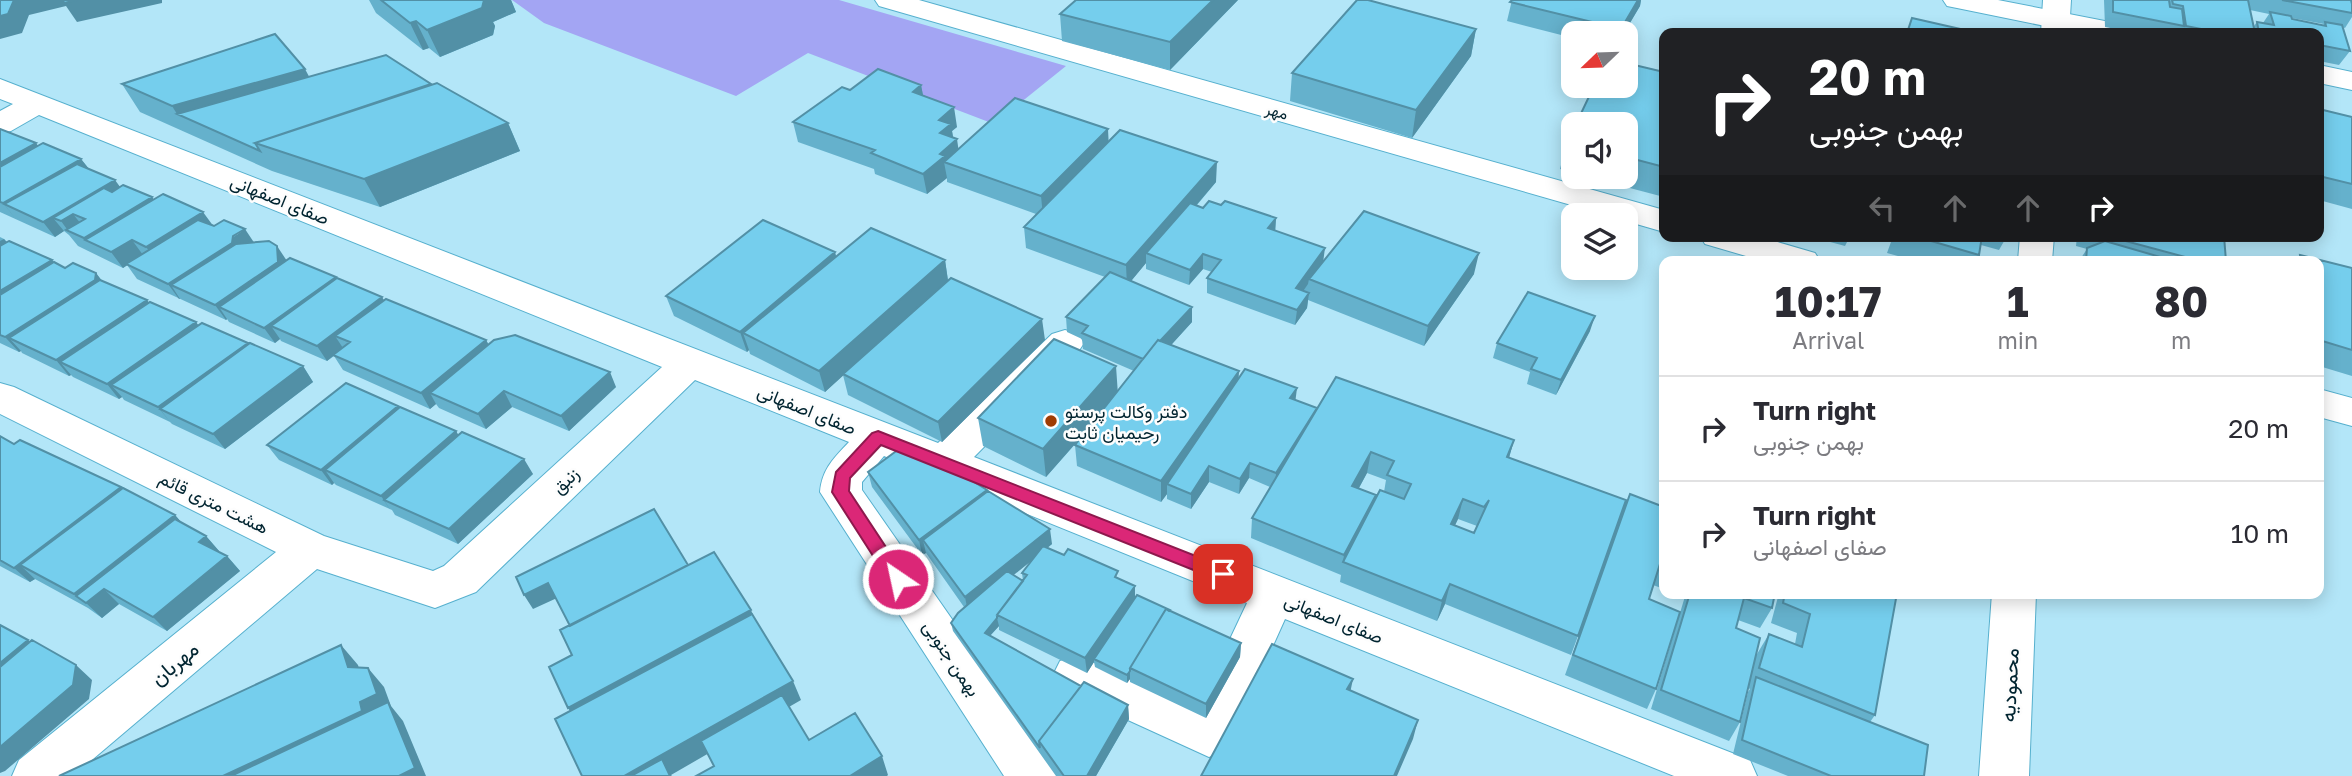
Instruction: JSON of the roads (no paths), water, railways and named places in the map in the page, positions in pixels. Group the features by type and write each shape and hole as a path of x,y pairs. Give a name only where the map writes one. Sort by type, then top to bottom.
{"street":[{"name":"مهر","path":"889,0 1659,220"},
{"path":"1956,0 2099,28"},
{"path":"2324,75 2352,80"},
{"name":"صفای اصفهانی","path":"0,88 1731,776"},
{"path":"0,124 38,103"},
{"path":"1738,242 1786,256"},
{"path":"943,463 1065,343"},
{"name":"زنبق","path":"435,590 460,579 691,362"},
{"name":"هشت متری قائم","path":"0,397 310,549 435,590"},
{"path":"2324,404 2352,412"},
{"name":"بهمن جنوبی","path":"878,437 842,477 841,492 1032,776"},
{"name":"مهربان","path":"37,776 310,549"},
{"path":"1076,675 1209,734 1274,594"},
{"name":"محمودیه","path":"2004,776 2014,599"}],"place":[{"name":"دفتر وکالت پرستو رحیمیان ثابت","path":"1051,421"}]}
